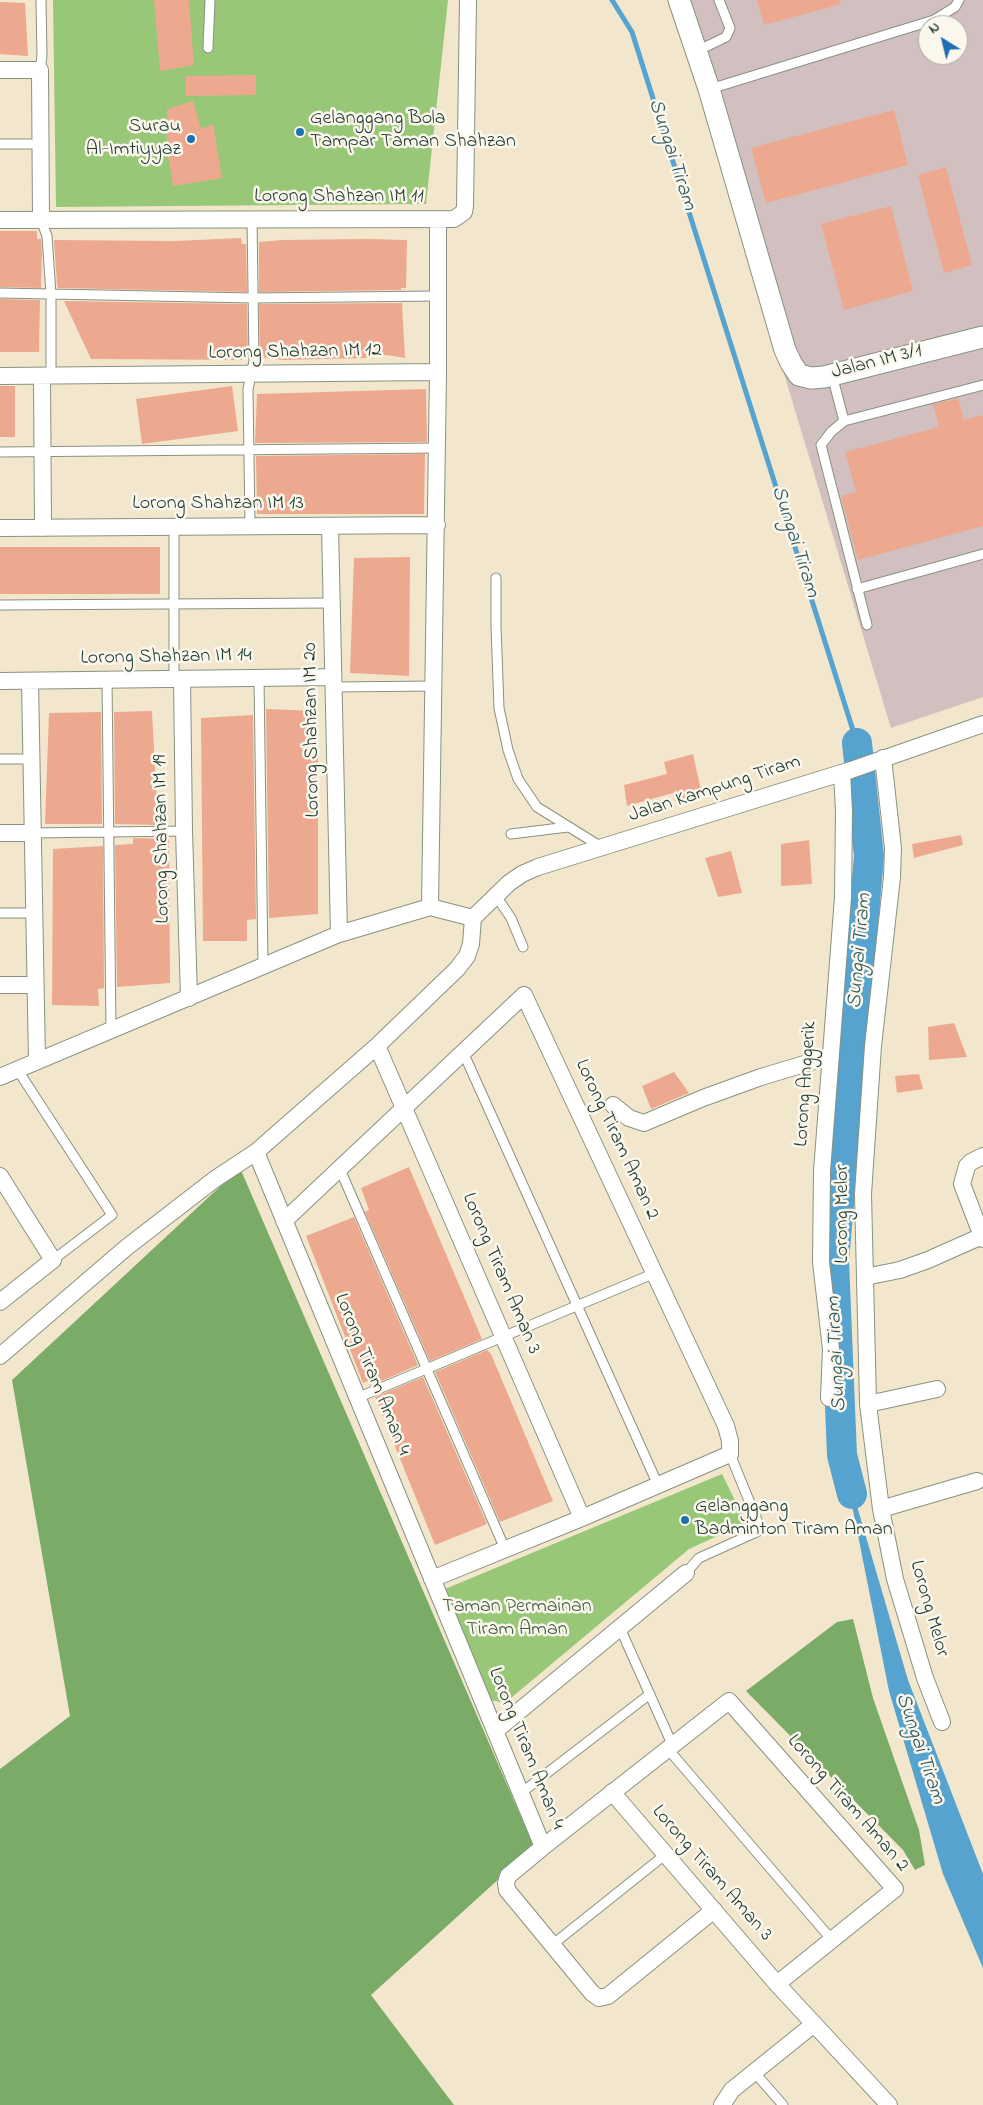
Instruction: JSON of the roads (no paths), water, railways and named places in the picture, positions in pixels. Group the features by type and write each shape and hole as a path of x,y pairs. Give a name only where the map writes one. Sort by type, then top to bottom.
{"street":[{"name":"Lorong Shahzan IM 11","path":"0,220 454,219 464,212 465,206 468,0"},
{"path":"679,0 709,89"},
{"path":"0,70 40,70 41,220"},
{"name":"Jalan IM 3/1","path":"709,89 785,350 791,363 800,375 811,378 832,375 983,337"},
{"path":"430,907 438,448 438,219"},
{"name":"Lorong Shahzan IM 12","path":"0,376 438,372"},
{"path":"43,528 42,452 46,376"},
{"name":"Lorong Shahzan IM 13","path":"0,528 437,525"},
{"name":"Lorong Shahzan IM 20","path":"330,526 339,934"},
{"name":"Lorong Shahzan IM 14","path":"0,681 259,678 333,682"},
{"name":"Lorong Shahzan IM 19","path":"178,679 188,998"},
{"path":"30,680 31,833 37,1061"},
{"name":"Jalan Kampung Tiram","path":"473,918 522,874 538,867 846,771 983,724"},
{"name":"Lorong Melor","path":"877,760 893,848 892,877 873,1046 863,1194 868,1404 881,1509 895,1579 925,1678 942,1722"},
{"name":"Lorong Anggerik","path":"829,1398 831,1348 821,1262 822,1171 843,897 846,771"},
{"path":"0,833 31,833"},
{"path":"0,1077 339,934 430,907 473,918 471,944 466,956 457,969 377,1046 256,1152 215,1179 127,1247 0,1356"},
{"path":"0,985 35,985"},
{"name":"Lorong Tiram Aman 2","path":"284,1221 524,994 726,1426 730,1441 730,1454"},
{"name":"Lorong Tiram Aman 3","path":"377,1046 582,1518"},
{"path":"613,1105 629,1118 644,1123 760,1077 830,1056"},
{"name":"Lorong Tiram Aman 4","path":"256,1152 543,1847 508,1876 507,1890 592,1993 599,1998 608,1996 714,1910"},
{"path":"865,1277 900,1270 982,1237 962,1184 967,1166 980,1157"},
{"path":"0,1176 53,1260 0,1302"},
{"path":"868,1404 937,1389"},
{"path":"432,1579 582,1518 730,1454"},
{"path":"881,1509 977,1481"},
{"path":"495,1731 686,1573"},
{"name":"Lorong Tiram Aman 2","path":"670,1746 729,1700 895,1889 778,1984"},
{"path":"543,1847 670,1746"},
{"name":"Lorong Tiram Aman 3","path":"612,1792 778,1984 889,2105"},
{"path":"722,2105 732,2090 814,2024"}],"lane":[{"path":"40,70 42,56 42,0"},
{"path":"208,48 210,0"},
{"path":"696,51 726,37 730,28 720,0"},
{"path":"709,89 934,20 954,7 959,0"},
{"path":"0,144 41,144"},
{"path":"250,526 248,389 254,361 252,219"},
{"path":"41,220 47,236 51,294 46,376"},
{"path":"0,293 253,298 437,296"},
{"path":"832,375 844,421"},
{"path":"867,625 821,445 831,432 844,421 983,385"},
{"path":"0,452 438,448"},
{"path":"174,527 174,604 178,679"},
{"path":"857,589 983,554"},
{"path":"496,578 500,708 508,750 518,779 537,807 603,848"},
{"path":"0,605 332,603"},
{"path":"259,678 263,966"},
{"path":"106,680 111,1030"},
{"path":"333,682 435,686"},
{"path":"0,759 31,759"},
{"path":"511,834 568,827"},
{"path":"31,833 184,830"},
{"path":"496,896 511,918 523,947"},
{"path":"0,913 34,913"},
{"path":"462,1052 658,1485"},
{"path":"18,1069 112,1215 53,1260"},
{"path":"339,1167 504,1550"},
{"path":"358,1398 655,1273"},
{"path":"686,1573 699,1558 761,1530 730,1454"},
{"path":"620,1628 650,1694 670,1746 832,1940"},
{"path":"521,1793 650,1694"},
{"path":"552,1945 666,1854"},
{"path":"755,2073 783,2105"}],"water":[{"path":"842,1455 908,1680 983,1874 983,1968 943,1874 889,1691"}],"waterway":[{"name":"Sungai Tiram","path":"612,0 632,32 857,743"},
{"name":"Sungai Tiram","path":"852,1494 842,1455 834,1261 869,856 857,743"}],"place":[{"name":"Gelanggang Bola Tampar Taman Shahzan","path":"300,132"},
{"name":"Surau Al-Imtiyyaz","path":"191,139"},
{"name":"Gelanggang Badminton Tiram Aman","path":"685,1520"}],"park label":[{"name":"Taman Permainan Tiram Aman","path":"517,1620"}]}
